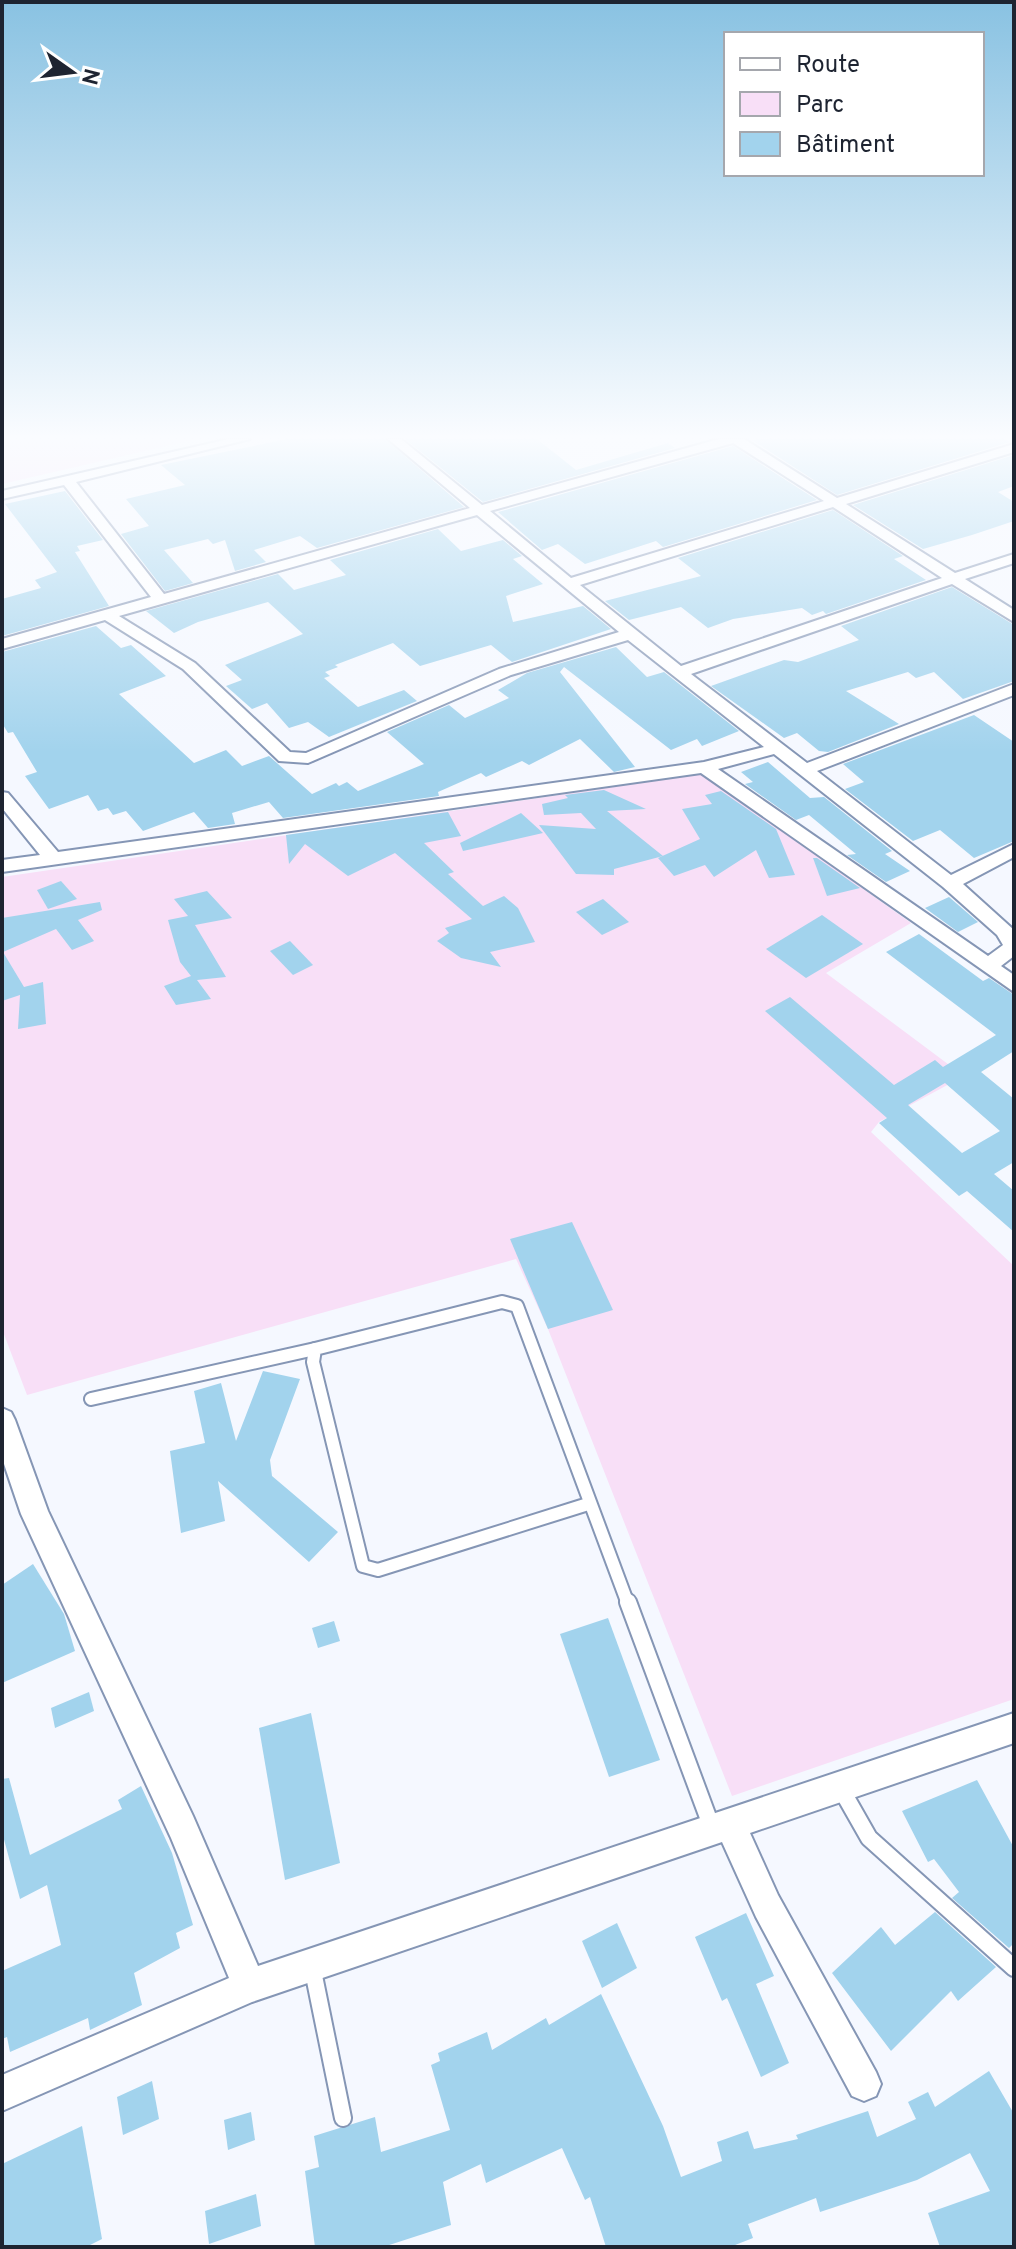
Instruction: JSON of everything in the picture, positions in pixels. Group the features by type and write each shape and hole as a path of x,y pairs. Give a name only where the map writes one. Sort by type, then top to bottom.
{"street":[{"path":"117,544 160,599"},
{"path":"2,644 359,544"},
{"path":"521,544 775,749 950,883 1005,931 1013,946 988,966"},
{"path":"568,584 701,544"},
{"path":"902,544 1014,617"},
{"path":"680,672 1014,558"},
{"path":"106,614 189,666 285,757 293,760 308,758 494,676 630,634"},
{"path":"805,770 1014,689"},
{"path":"2,866 704,767 775,749"},
{"path":"704,767 1014,985"},
{"path":"2,797 53,858"},
{"path":"950,883 1014,850"},
{"path":"2,1420 35,1514 182,1827 249,1986"},
{"path":"2,2093 249,1986 1014,1728"},
{"path":"721,1827 864,2084"}],"lane":[{"path":"91,1399 315,1349 502,1302 514,1303 588,1504 721,1827"},
{"path":"315,1349 313,1362 359,1561 363,1566 378,1570 588,1504"},
{"path":"840,1787 869,1838 1014,1968"},
{"path":"311,1965 343,2118"}],"green space":[{"path":"702,774 911,923 826,973 964,1076 879,1122 871,1132 1014,1266 1014,1699 732,1796 548,1329 516,1259 27,1395 2,1329 2,877"}],"building":[{"path":"36,544 86,544 77,546 80,551 75,552 109,606 2,636 2,599 41,588 35,580 57,572"},
{"path":"129,544 188,544 164,550 193,583 165,591"},
{"path":"226,544 274,544 254,550 266,562 235,571"},
{"path":"311,544 332,544 317,548"},
{"path":"386,544 454,544 461,551 488,544 508,544 522,556 513,559 543,584 506,596 513,622 583,606 611,629 512,662 491,645 420,666 393,643 335,665 338,667 325,672 330,676 324,678 358,707 404,690 417,701 329,737 308,722 289,728 267,703 252,709 226,686 242,680 225,665 303,634 268,602 198,622 174,633 146,611 278,574 294,590 346,575 330,560"},
{"path":"535,544 647,544 585,564 558,544 542,550"},
{"path":"723,544 885,544 903,556 894,559 926,580 826,614 823,611 812,615 802,608 733,619 708,628 681,607 629,620 605,601 701,576 678,558"},
{"path":"915,544 941,544 923,549"},
{"path":"952,587 1014,625 1014,681 963,699 934,672 916,678 908,672 846,691 899,724 828,752 819,751 797,733 784,738 711,686 784,660 798,662 859,640 841,626"},
{"path":"96,626 121,648 131,645 166,676 119,694 194,763 226,750 242,766 269,756 312,794 336,783 339,786 347,782 358,791 424,764 387,732 449,705 465,718 509,698 498,690 527,673 616,647 647,677 664,672 739,731 702,746 697,739 671,750 564,667 560,672 635,767 614,772 580,739 529,765 522,761 486,777 481,773 438,792 439,796 283,818 269,802 232,813 235,824 208,828 194,812 143,831 126,811 113,815 108,808 98,811 88,795 49,809 25,776 37,772 13,732 8,733 2,723 2,652"},
{"path":"974,715 1014,742 1014,841 974,858 940,830 913,841 845,789 864,782 843,764"},
{"path":"768,762 810,798 824,797 892,851 885,854 910,871 886,882 847,855 856,854 809,815 796,820 745,784 753,782 741,772"},
{"path":"604,790 646,809 607,811 663,856 614,869 614,875 576,874 539,825 596,829 581,813 544,815 542,804 568,798 565,795"},
{"path":"721,791 776,829 795,875 769,878 756,850 714,877 705,865 674,876 658,858 700,839 682,809 712,804 705,795"},
{"path":"448,812 461,836 424,843 454,872 448,874 483,906 504,896 518,908 535,942 490,952 501,967 461,958 437,941 449,933 445,928 472,919 395,853 348,876 305,844 289,864 286,835"},
{"path":"521,813 543,833 463,851 460,843"},
{"path":"813,858 817,858 860,888 827,896"},
{"path":"61,881 77,899 48,909 37,890"},
{"path":"207,891 232,918 195,925 226,977 197,980 211,999 176,1005 164,986 191,976 180,962 168,920 188,916 174,899"},
{"path":"949,897 978,922 958,932 925,908"},
{"path":"603,899 629,922 602,935 576,912"},
{"path":"100,902 102,910 78,920 94,941 72,950 56,929 3,952 24,987 43,982 46,1024 18,1029 20,995 2,1001 2,918"},
{"path":"822,915 863,944 806,978 766,949"},
{"path":"919,934 983,981 989,978 1014,995 1014,1051 981,1072 1014,1099 1014,1162 994,1174 1014,1191 1014,1232 967,1191 959,1196 879,1123 887,1118 765,1011 790,997 894,1085 935,1060 943,1067 996,1035 886,952","holes":["945,1083 1000,1131 962,1153 908,1105"]},
{"path":"290,941 313,965 293,975 270,951"},
{"path":"572,1222 613,1310 548,1329 510,1239"},
{"path":"263,1371 300,1379 270,1460 272,1476 338,1532 309,1562 218,1481 225,1521 181,1533 170,1451 205,1443 194,1391 221,1383 236,1441"},
{"path":"33,1564 64,1614 75,1651 2,1683 2,1585"},
{"path":"608,1618 660,1760 609,1777 560,1634"},
{"path":"334,1621 340,1641 318,1648 312,1628"},
{"path":"89,1692 94,1711 55,1728 51,1708"},
{"path":"311,1713 340,1863 285,1880 259,1728"},
{"path":"9,1778 30,1855 122,1809 118,1800 141,1786 172,1853 193,1925 176,1933 180,1948 134,1973 142,2005 90,2030 88,2018 10,2052 7,2037 2,2039 2,1971 61,1945 47,1885 20,1899 2,1832 2,1779"},
{"path":"977,1780 1014,1848 1014,1943 1009,1948 952,1898 959,1892 934,1859 928,1862 902,1811"},
{"path":"935,1912 996,1967 958,2001 951,1991 891,2051 832,1973 881,1927 895,1945"},
{"path":"746,1913 774,1976 756,1984 789,2063 761,2077 727,1998 722,2001 695,1937"},
{"path":"617,1923 637,1968 602,1988 582,1941"},
{"path":"601,1994 663,2126 681,2177 722,2161 717,2142 748,2131 754,2149 798,2139 796,2135 868,2111 877,2137 916,2119 908,2102 928,2092 935,2107 989,2071 1014,2114 1014,2247 940,2247 928,2213 990,2191 970,2153 917,2180 820,2212 816,2198 748,2224 753,2238 730,2247 606,2247 590,2197 585,2200 562,2148 486,2183 481,2164 443,2182 451,2225 383,2247 315,2247 305,2171 319,2167 314,2136 375,2117 381,2152 450,2130 431,2065 440,2061 438,2053 487,2032 492,2050 546,2018 549,2025"},
{"path":"152,2081 159,2119 123,2135 117,2097"},
{"path":"251,2112 255,2140 228,2150 224,2120"},
{"path":"82,2126 102,2239 86,2247 2,2247 2,2164"},
{"path":"256,2194 261,2226 209,2244 205,2211"}]}
